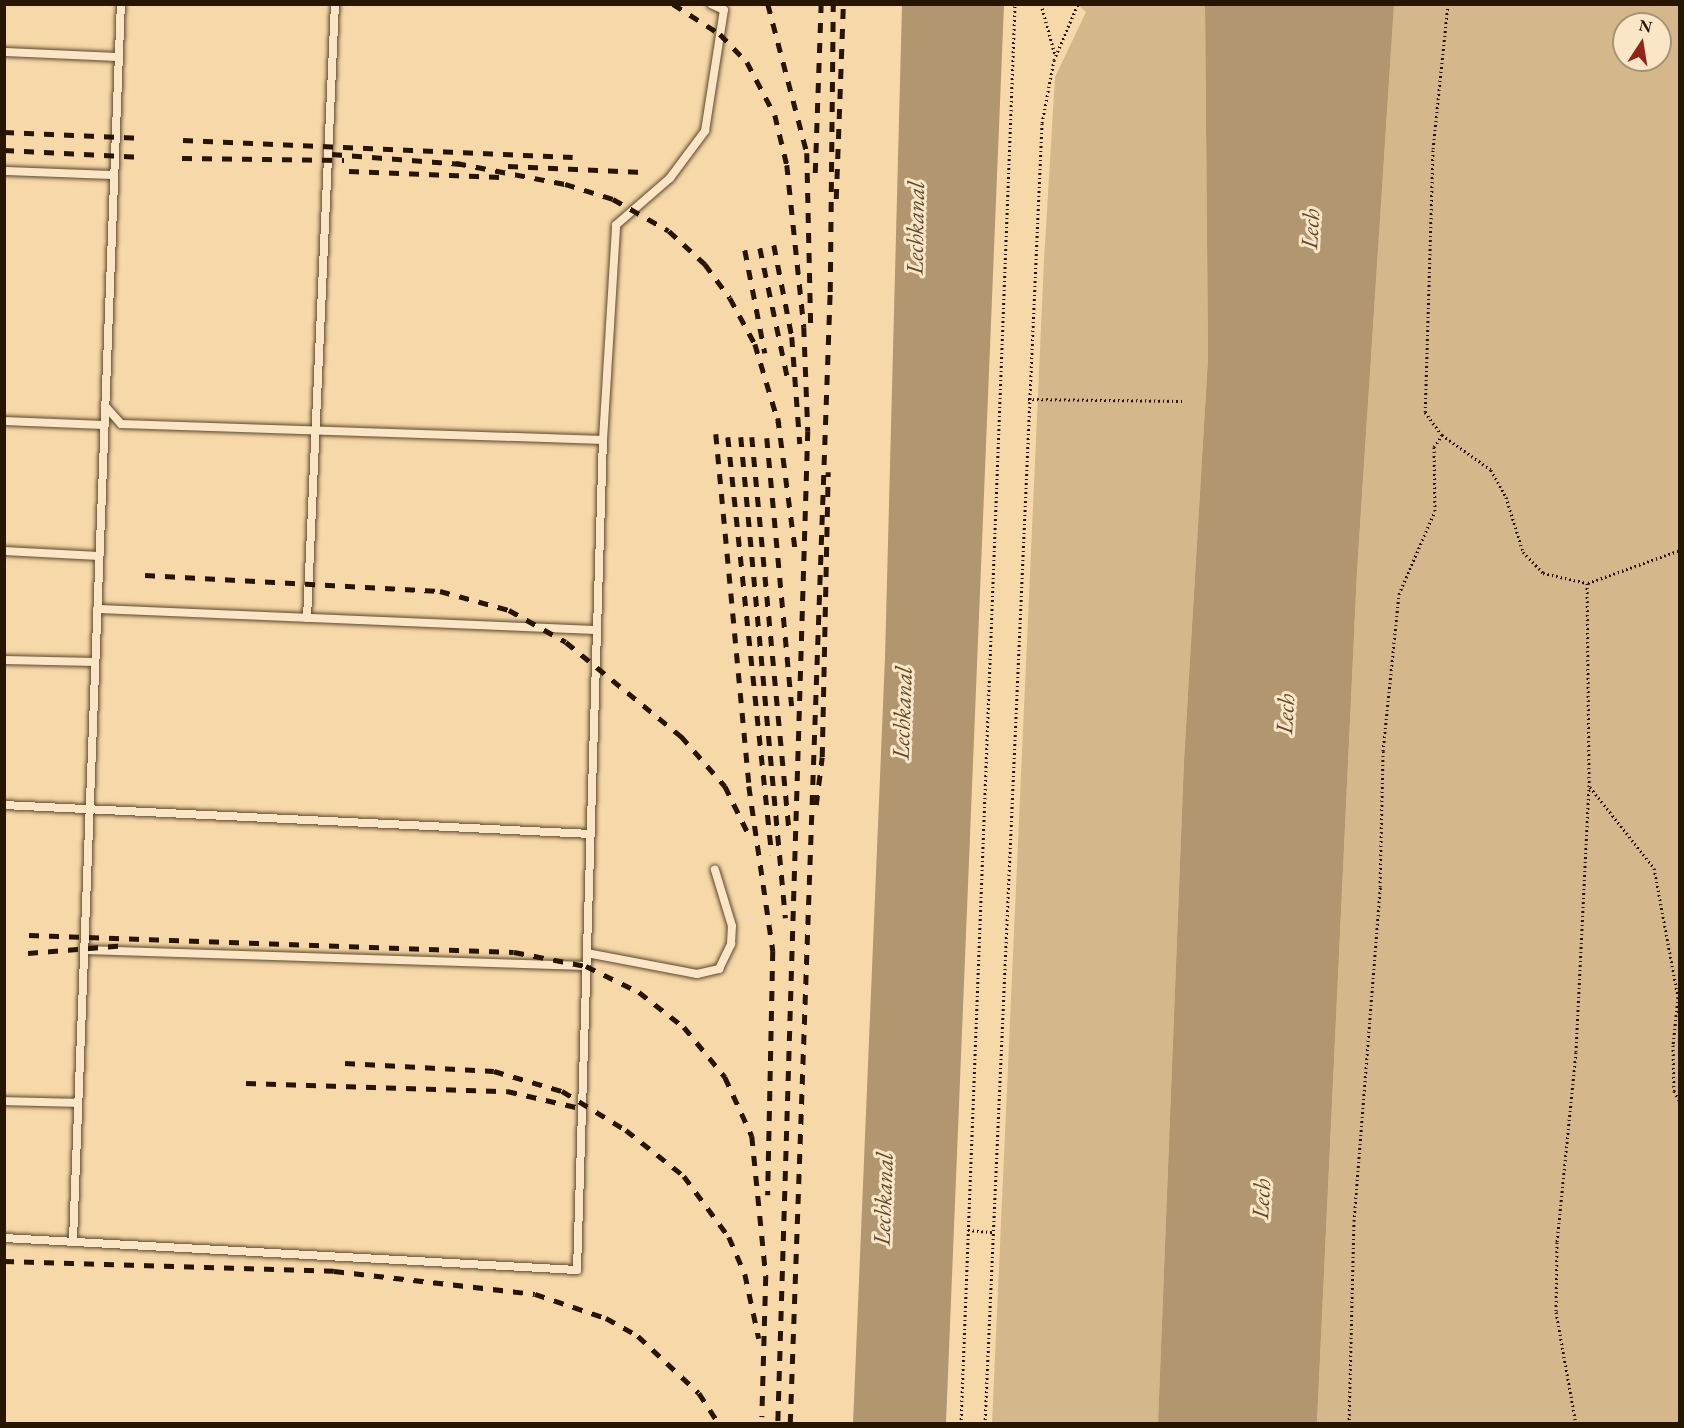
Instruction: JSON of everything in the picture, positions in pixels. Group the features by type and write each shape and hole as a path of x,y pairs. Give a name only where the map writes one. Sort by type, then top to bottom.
{"lane":[{"path":"73,1240 120,4"},
{"path":"307,618 335,4"},
{"path":"4,1238 73,1240 577,1270 603,440 616,225 670,178 705,131 724,10 711,4"},
{"path":"4,52 118,57"},
{"path":"4,171 114,175"},
{"path":"105,406 121,424 603,440"},
{"path":"4,421 104,425"},
{"path":"4,551 99,556"},
{"path":"97,609 597,630"},
{"path":"4,660 95,662"},
{"path":"4,805 591,834"},
{"path":"587,953 697,974 719,969 731,944 732,926 715,870"},
{"path":"85,950 586,966"},
{"path":"4,1101 78,1103"}],"path":[{"path":"961,1424 1015,4"},
{"path":"1041,4 1055,56"},
{"path":"985,1424 1028,399 1042,123 1055,56 1078,4"},
{"path":"1448,4 1433,150 1426,318 1425,412 1442,435 1491,470 1506,497 1523,552 1543,573 1587,583 1680,550"},
{"path":"1028,399 1184,401"},
{"path":"1349,1424 1354,1221 1380,887 1383,751 1399,594 1435,511 1434,447 1442,435"},
{"path":"1576,1424 1556,1312 1557,1242 1576,1052 1589,785 1587,583"},
{"path":"1589,785 1654,868 1678,997 1673,1045 1674,1091 1680,1102"},
{"path":"968,1230 993,1232"}],"shaded area":[{"path":"1078,5 1205,5 1208,358 1184,760 1158,1423 992,1424 1044,260 1055,77 1086,12"},
{"path":"1394,5 1679,5 1679,1423 1317,1424 1357,572"}],"water":[{"name":"Lechkanal","path":"902,5 1004,5 946,1423 853,1424 885,657"},
{"name":"Lech","path":"1205,5 1394,5 1357,572 1317,1423 1158,1423 1184,760 1208,358"}],"waterway":[{"path":"1680,99 1680,125"}],"railway":[{"path":"673,4 720,34 747,62 775,115 787,165 804,327 808,431 778,1424"},
{"path":"768,4 807,153 811,329"},
{"path":"815,173 821,4"},
{"path":"790,1424 830,292 833,4"},
{"path":"836,199 843,4"},
{"path":"4,132 144,138"},
{"path":"183,140 573,157"},
{"path":"4,150 143,157"},
{"path":"332,154 463,164"},
{"path":"182,158 344,160"},
{"path":"456,163 565,184 613,199 669,231 705,264 730,298 755,344 779,424"},
{"path":"508,166 643,172"},
{"path":"349,171 501,177"},
{"path":"774,245 792,337 800,444"},
{"path":"760,248 788,380"},
{"path":"745,250 765,353"},
{"path":"778,418 796,555"},
{"path":"716,434 749,786 773,951 768,1195"},
{"path":"728,437 772,855"},
{"path":"741,437 786,918"},
{"path":"752,437 789,831"},
{"path":"767,438 792,706"},
{"path":"816,805 822,757 828,472"},
{"path":"145,575 440,591 509,610 566,642 681,736 725,786 751,839"},
{"path":"29,935 514,952 586,966 639,992 684,1027 725,1077 752,1136 766,1276 762,1417"},
{"path":"28,953 127,945"},
{"path":"345,1063 494,1071 562,1091 626,1130 684,1176 729,1237 745,1274 759,1339"},
{"path":"246,1083 507,1091 580,1108"},
{"path":"4,1261 334,1271 535,1294 606,1318 638,1336 699,1393 719,1424"}]}
